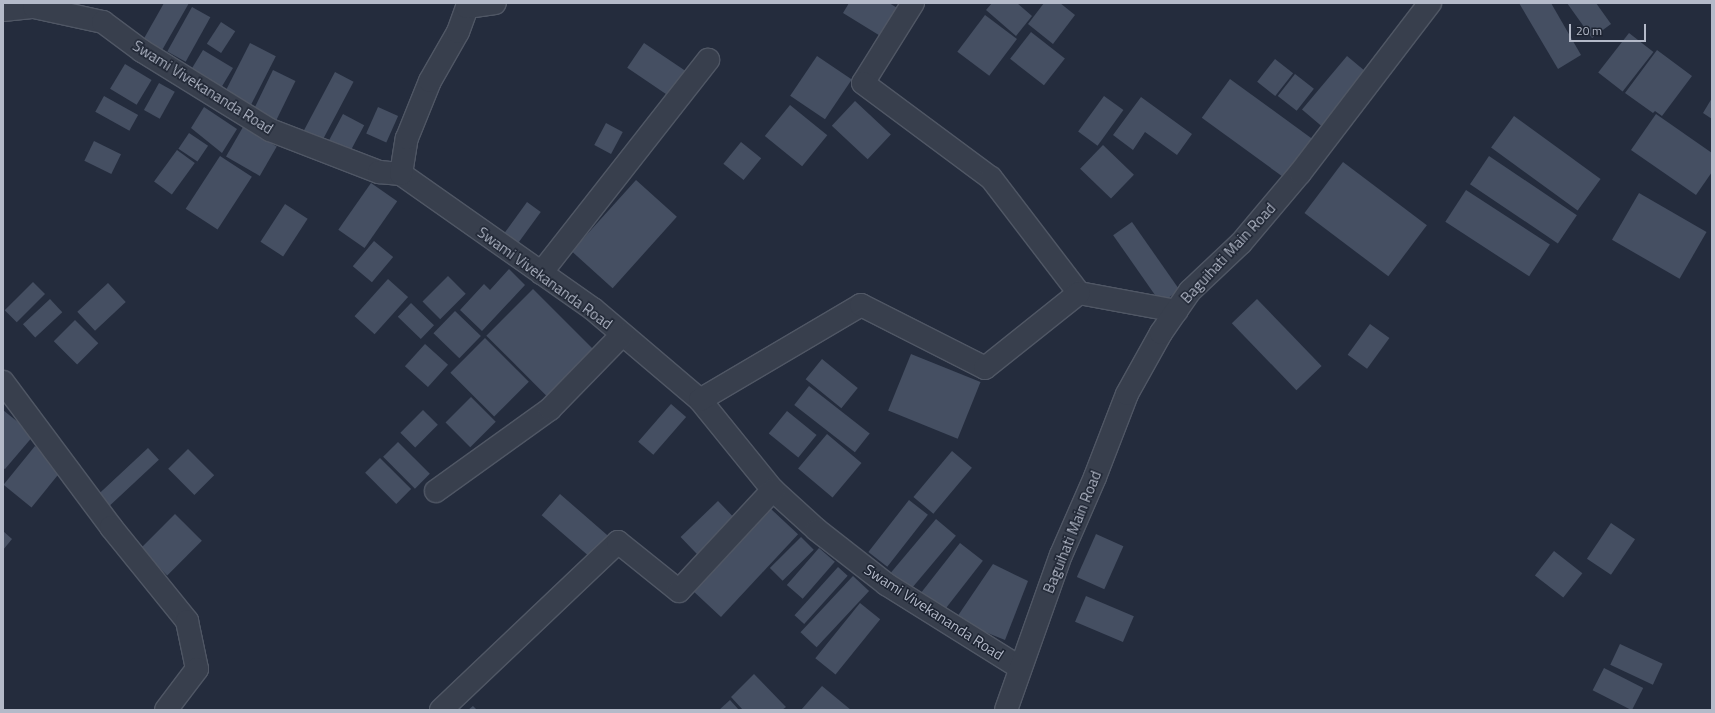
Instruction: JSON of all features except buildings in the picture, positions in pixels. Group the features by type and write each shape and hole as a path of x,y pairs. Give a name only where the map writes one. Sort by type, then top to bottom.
{"street":[{"path":"401,174 407,138 430,81 458,32 466,5 495,3"},
{"path":"913,3 863,83 990,178 1079,293 1176,311"},
{"name":"Baguihati Main Road","path":"1006,710 1019,667 1061,555 1095,477 1127,394 1176,311 1190,290 1241,243 1300,173 1430,3"},
{"name":"Swami Vivekananda Road","path":"3,10 35,5 103,22 142,51 270,130 380,172 401,174 593,309 700,400 773,490 818,530 886,584 1019,667"},
{"path":"541,273 708,60"},
{"path":"700,400 861,305 985,368 1079,293"},
{"path":"436,491 550,409 622,335"},
{"path":"3,382 111,527 186,621 197,669 166,710"},
{"path":"441,710 618,542 679,591 773,490"}]}
